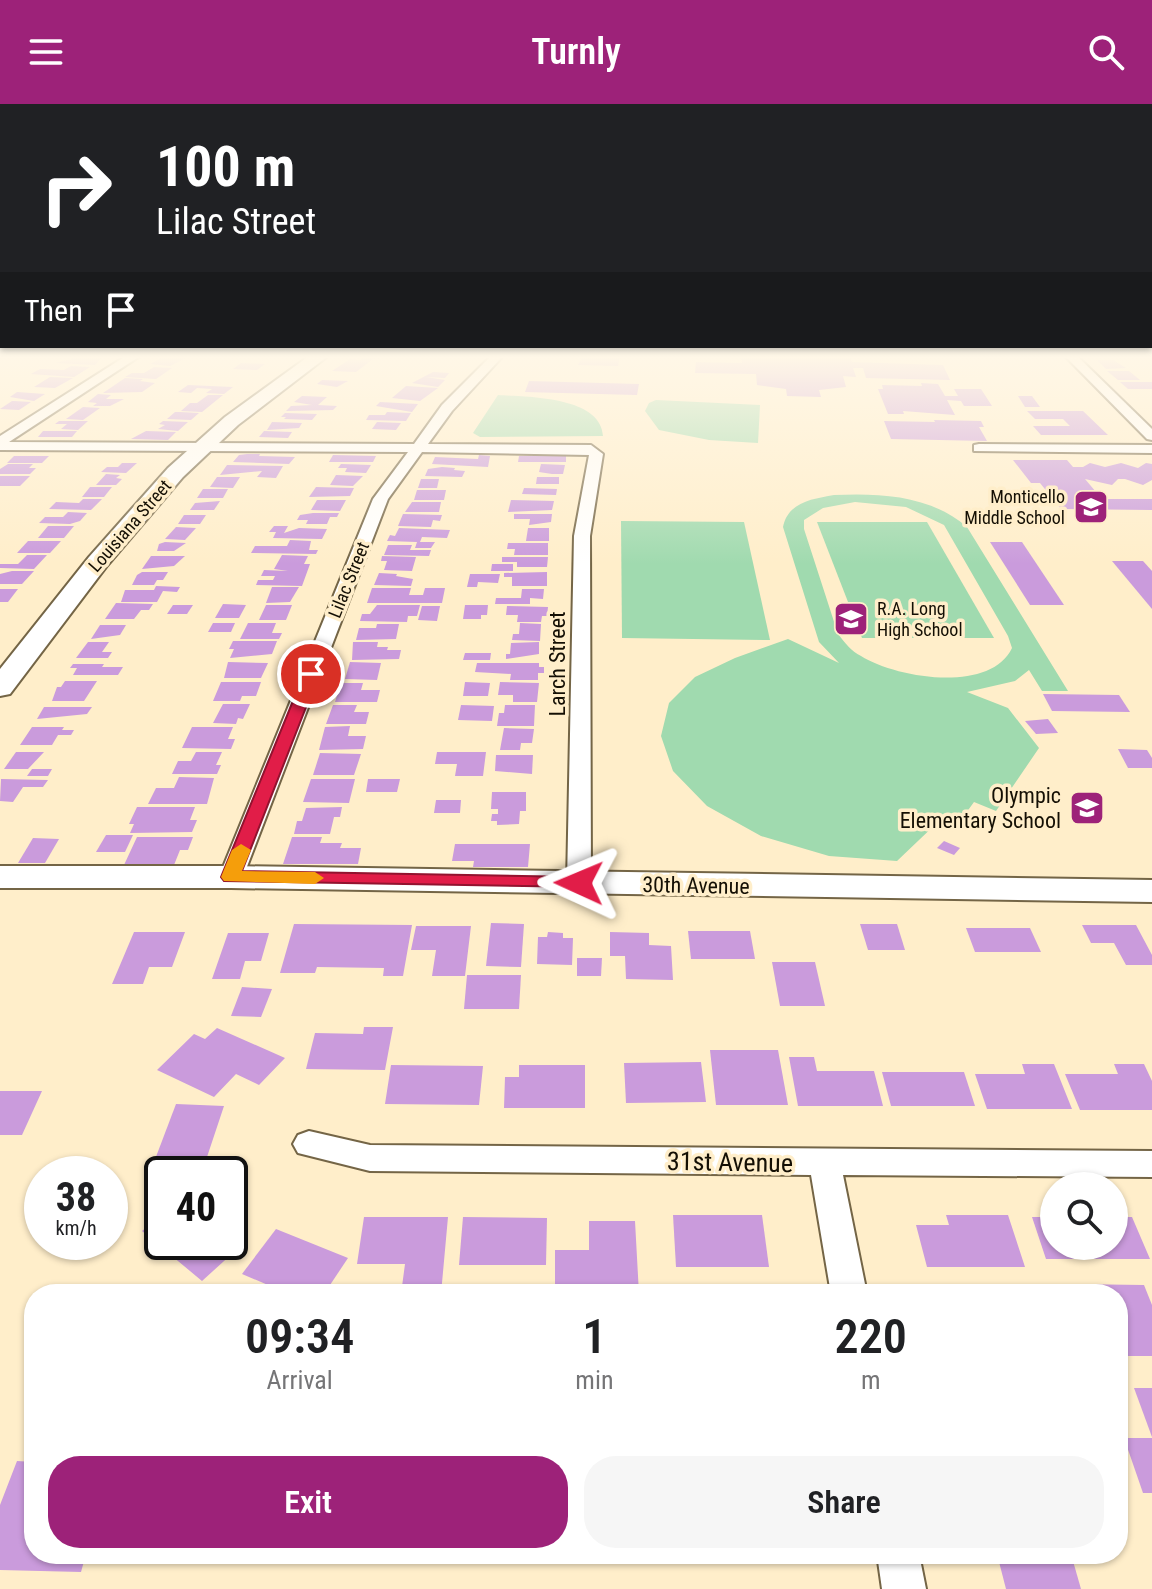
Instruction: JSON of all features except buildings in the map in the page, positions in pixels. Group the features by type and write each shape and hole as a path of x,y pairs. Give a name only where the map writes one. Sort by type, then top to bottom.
{"street":[{"path":"0,444 27,425"},
{"name":"Louisiana Street","path":"0,688 130,521 227,425"},
{"name":"Lilac Street","path":"231,877 381,499 435,425"},
{"path":"0,444 420,447"},
{"name":"Larch Street","path":"420,447 591,449 596,454 582,536 579,883"},
{"path":"979,448 1152,449"},
{"name":"30th Avenue","path":"0,877 231,877 1152,891"},
{"name":"31st Avenue","path":"309,1144 370,1158 1152,1164"},
{"path":"825,1163 847,1284"},
{"path":"900,1564 904,1589"}],"green space":[{"path":"478,425 600,425 603,436 480,437 473,433"},
{"path":"656,425 759,425 758,443 709,440 659,430"},
{"path":"834,495 887,496 921,502 953,516 967,527 1068,691 1042,691 1029,670 1015,681 967,692 1008,708 1039,748 996,811 974,802 966,813 940,820 897,861 829,856 761,836 707,806 673,771 661,736 669,703 695,677 735,658 788,639 839,663 819,642 783,527 790,512 802,503","holes":["855,502 906,507 944,525 1008,636 1012,648 1001,662 984,672 941,678 896,670 857,654 838,634 804,529 804,520 823,508"]},
{"path":"621,521 744,522 770,640 622,638"},
{"path":"817,522 927,522 994,638 862,638"}],"slow traffic":[{"path":"241,850 231,877 315,878"}],"place":[{"name":"Monticello Middle School","path":"1091,507"},
{"name":"R.A. Long High School","path":"851,619"},
{"name":"Olympic Elementary School","path":"1087,808"}],"route":[{"path":"311,674 231,877 579,883"}]}
